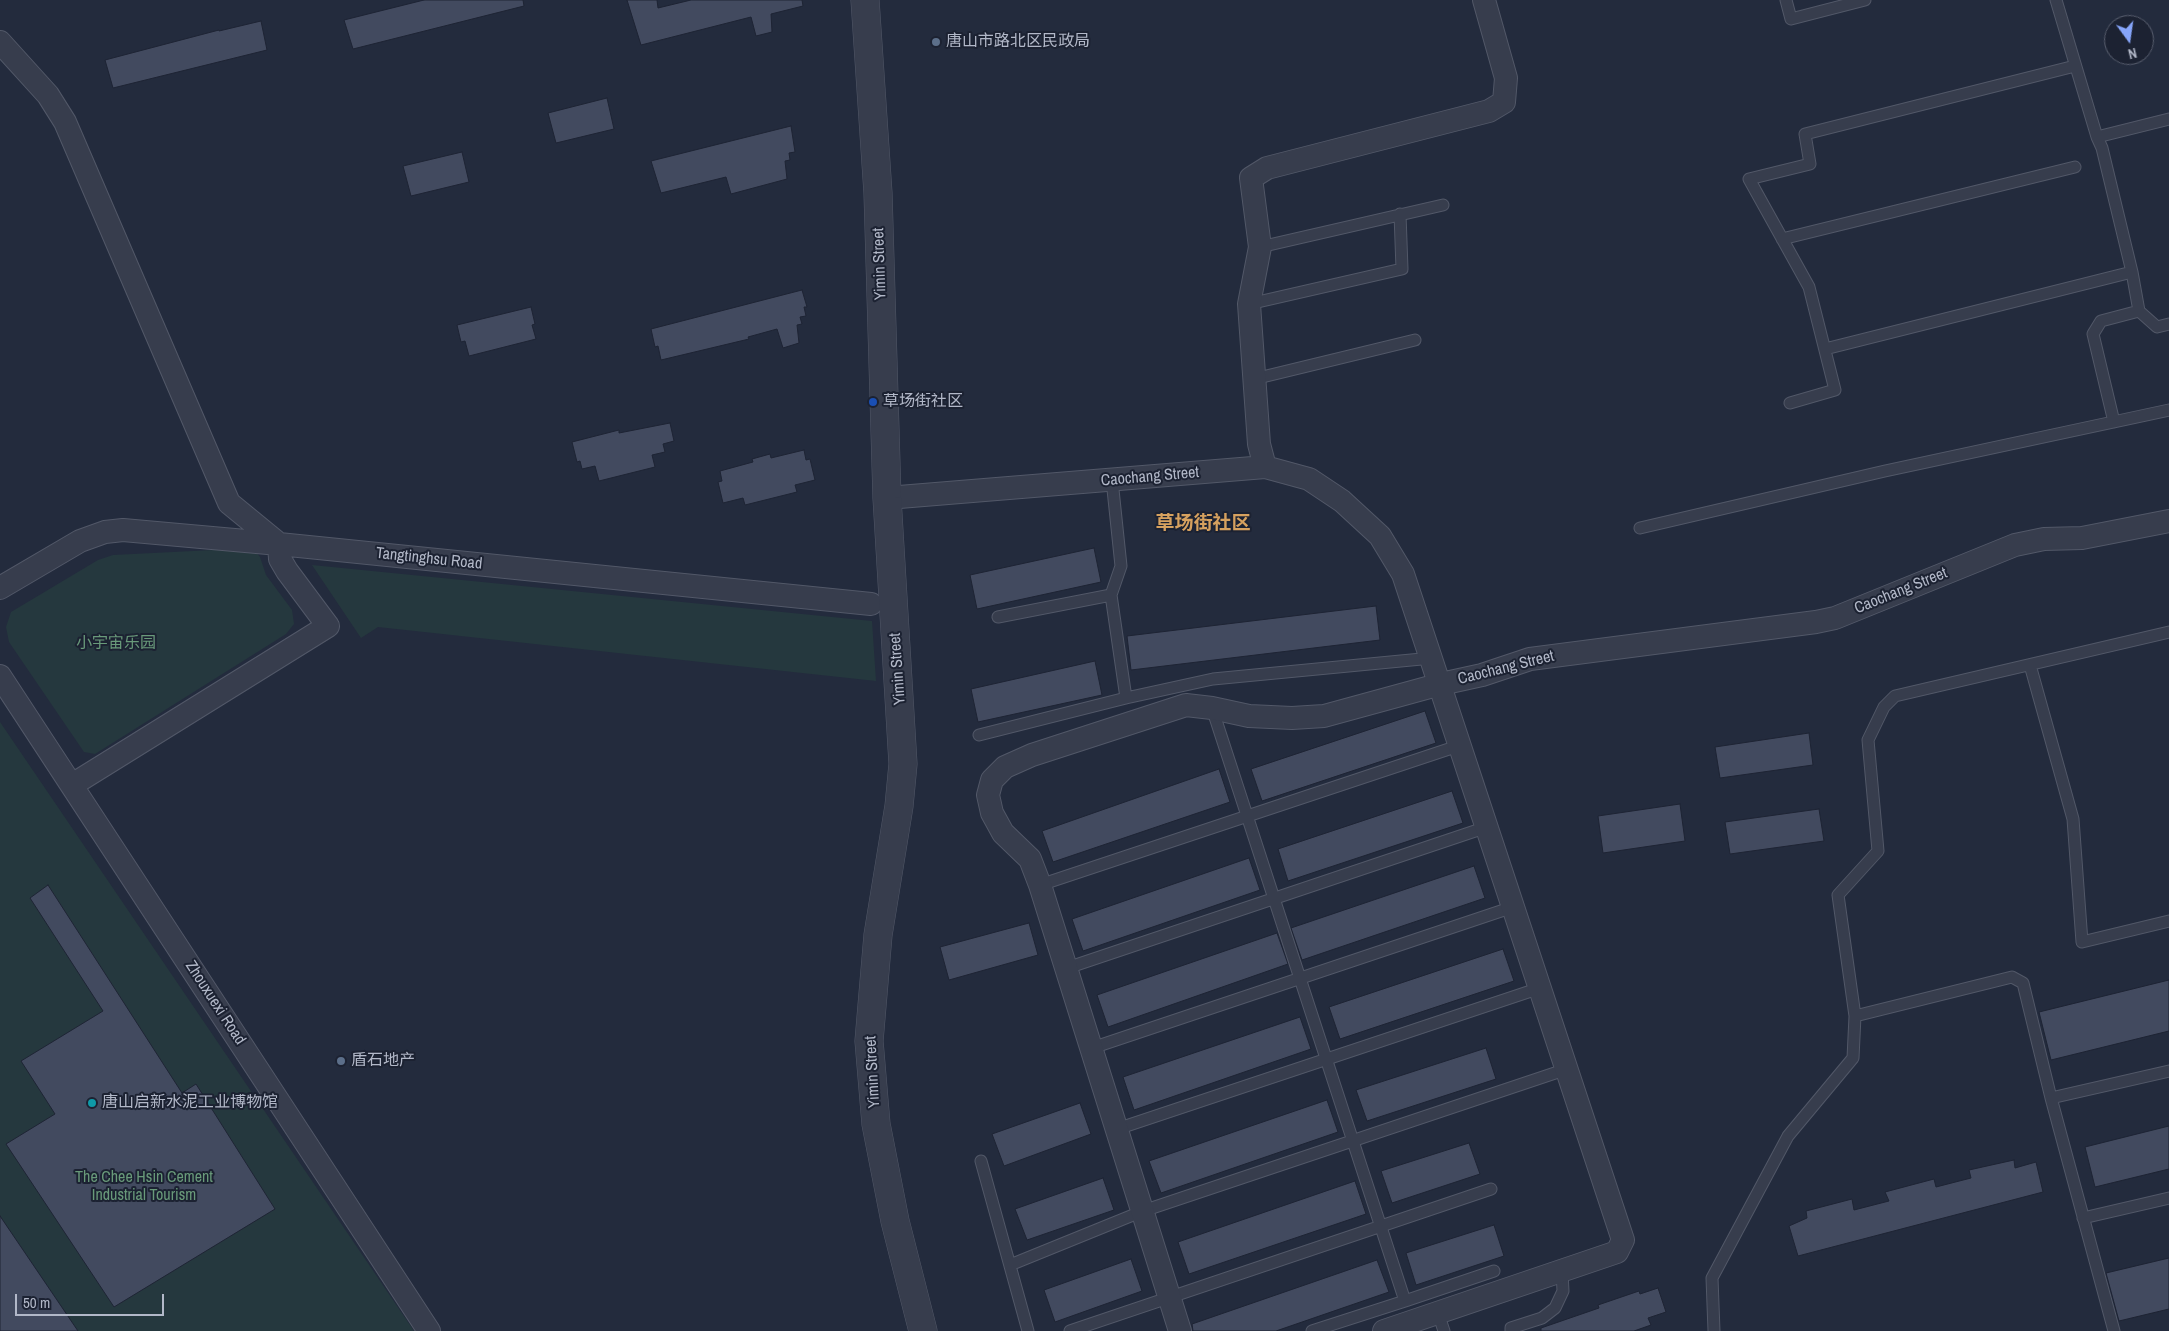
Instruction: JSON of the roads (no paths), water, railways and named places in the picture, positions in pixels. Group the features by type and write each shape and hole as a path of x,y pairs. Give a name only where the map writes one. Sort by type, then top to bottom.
{"street":[{"name":"Yimin Street","path":"865,0 878,192 887,498 903,764 899,806 878,935 869,1041 876,1124 895,1221 923,1331"},
{"path":"1265,467 1259,444 1249,304 1260,247 1251,178 1267,168 1489,111 1504,102 1506,78 1484,0"},
{"path":"0,42 48,95 65,122 229,503 280,544 280,559 287,572 328,626 72,785"},
{"name":"Caochang Street","path":"887,498 1265,467 1309,478 1342,501 1380,536 1403,574 1441,684 1482,675 1530,659 1835,618 2015,545 2044,539 2082,538 2169,521"},
{"name":"Tangtinghsu Road","path":"0,588 80,541 105,532 123,530 280,544 871,604"},
{"name":"Zhouxuexi Road","path":"0,676 429,1331"},
{"path":"1180,1331 1040,885 1030,860 1004,833 992,813 988,795 992,780 1005,767 1032,755 1186,706 1212,708 1249,716 1292,718 1324,716 1441,684 1623,1240 1617,1252 1562,1271 1441,1322 1384,1331"}],"lane":[{"path":"1786,0 1791,19 1865,0"},
{"path":"2056,0 2097,137 2102,148 2132,272 2139,312 2157,327 2169,324"},
{"path":"1790,403 1835,390 1809,287 1749,180 1810,164 1804,134 2075,66"},
{"path":"2097,137 2169,119"},
{"path":"1782,239 2075,167"},
{"path":"1260,247 1443,205"},
{"path":"1249,304 1402,269 1400,214"},
{"path":"1825,349 2132,272"},
{"path":"2114,422 2093,334 2101,321 2139,312"},
{"path":"1254,379 1415,340"},
{"path":"1640,528 1885,471 2169,410"},
{"path":"1112,480 1121,566 1110,595 1126,698"},
{"path":"998,618 1110,595"},
{"path":"1714,1331 1712,1278 1788,1136 1853,1058 1855,1016 1838,895 1878,851 1868,740 1884,707 1895,696 2169,632"},
{"path":"980,735 1126,698 1214,679 1432,658"},
{"path":"2030,664 2073,819 2082,942 2169,922"},
{"path":"1212,708 1405,1301"},
{"path":"1040,885 1460,746"},
{"path":"1067,968 1487,827"},
{"path":"1092,1048 1513,907"},
{"path":"1855,1016 2012,976 2023,983 2050,1098 2114,1331"},
{"path":"1117,1129 1540,988"},
{"path":"1010,1265 1143,1211 1567,1069"},
{"path":"2050,1098 2169,1071"},
{"path":"981,1161 1028,1331"},
{"path":"1070,1331 1169,1296 1491,1189"},
{"path":"2083,1218 2169,1198"},
{"path":"1312,1331 1494,1271"},
{"path":"1511,1331 1511,1328 1542,1318 1555,1308 1563,1291 1562,1271"}],"place":[{"name":"唐山市路北区民政局","path":"936,42"},
{"name":"草场街社区","path":"873,402"},
{"name":"盾石地产","path":"341,1061"},
{"name":"唐山启新水泥工业博物馆","path":"92,1103"}],"district":[{"name":"草场街社区","path":"1203,524"}],"park label":[{"name":"小宇宙乐园","path":"116,644"},
{"name":"The Chee Hsin Cement Industrial Tourism","path":"144,1187"}]}
